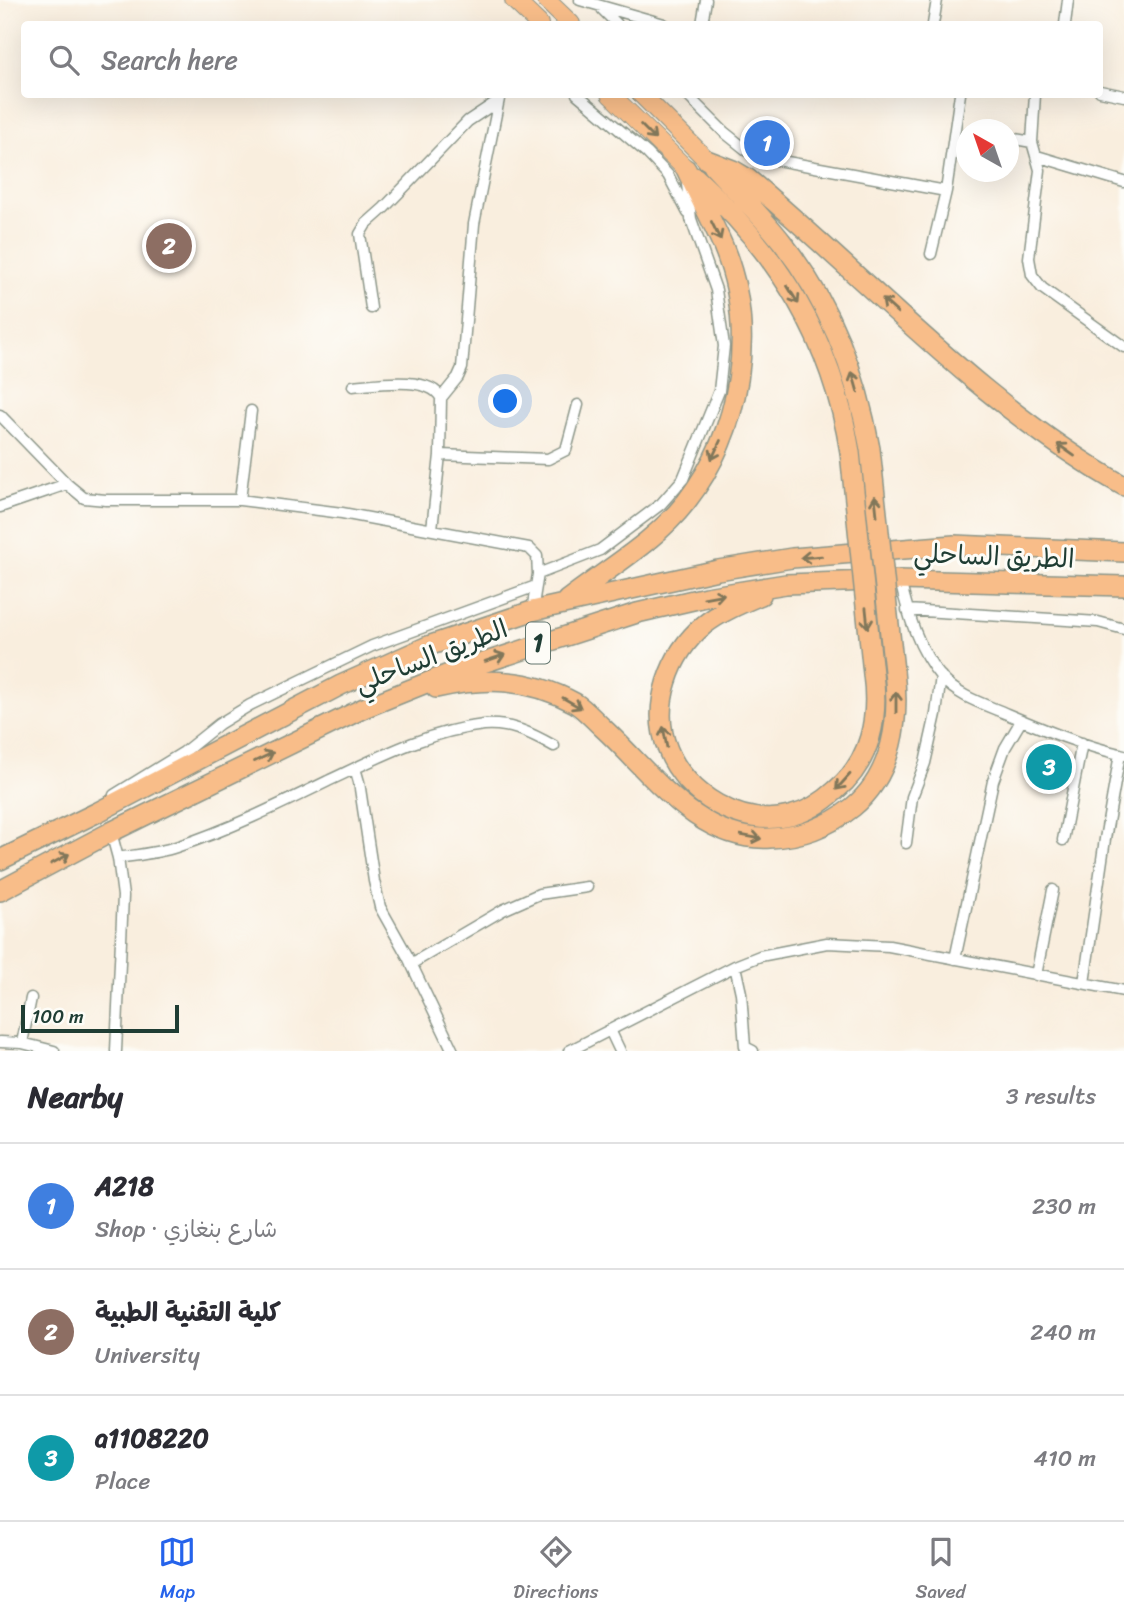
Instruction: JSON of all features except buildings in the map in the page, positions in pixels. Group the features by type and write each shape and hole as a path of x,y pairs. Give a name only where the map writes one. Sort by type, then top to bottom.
{"highway":[{"path":"364,708 442,686 486,681 498,680 544,689 577,705 693,815 726,831 756,839 790,837 816,830 839,818 860,801 876,780 888,754 896,725 897,699 864,412 851,370 815,292 782,243 707,160"},
{"path":"707,160 733,170 756,186 971,378 1029,425 1124,486"},
{"path":"686,169 750,235 781,275 802,310 819,340 830,369 839,396 850,452 877,700 874,724 862,757 845,783 821,803 789,816 758,818 726,809 696,789 678,769 667,748 662,721 664,688 678,653 704,625 737,606 786,584"},
{"path":"563,603 650,538 685,502 713,458 731,417 741,373 741,338 736,290 724,247 686,169"},
{"name":"الطريق الساحلي","path":"0,860 353,680 428,646 532,611 718,570 792,558 954,545 1124,552"},
{"name":"الطريق الساحلي","path":"0,891 111,832 364,708 446,675 637,613 706,597 786,584 900,580 1124,586"}],"main road":[{"path":"514,0 530,21"},
{"path":"546,0 567,21"},
{"path":"614,98 686,169"},
{"path":"645,98 707,160"}],"street":[{"path":"580,0 653,21"},
{"path":"702,21 706,0"},
{"path":"934,21 937,0"},
{"path":"1065,21 1068,0"},
{"path":"600,7 614,21"},
{"path":"1103,92 1124,96"},
{"path":"371,308 360,234 366,224 468,121 499,98"},
{"path":"441,398 462,368 474,224 499,98"},
{"path":"98,812 109,799 128,785 184,752 219,724 250,705 372,646 537,580 600,550 661,504 683,479 719,391 724,346 716,290 691,219 668,175 647,153 583,98"},
{"path":"692,98 724,132 754,156 946,191"},
{"path":"960,98 961,119"},
{"path":"1035,98 1032,142 1040,170 1029,258 1032,275 1042,288 1124,347"},
{"path":"1019,140 1032,142"},
{"path":"931,254 956,150"},
{"path":"1037,156 1124,182"},
{"path":"686,169 691,219"},
{"path":"353,386 426,384 437,390 441,398 440,455 432,529"},
{"path":"440,455 548,459 557,456 566,450 578,405"},
{"path":"240,500 251,411"},
{"path":"0,415 84,498 240,500 342,513 529,548 537,556 537,580 532,611"},
{"path":"0,507 67,484"},
{"path":"900,580 907,610 921,644 941,676 953,689 1021,721 1122,755 1105,839 1084,983"},
{"path":"907,610 1098,622 1124,629"},
{"path":"906,843 912,797 925,763 941,676"},
{"path":"955,959 993,781 999,761 1021,721"},
{"path":"118,858 174,848 411,743 484,725 527,731 554,746"},
{"path":"1063,840 1082,743"},
{"path":"355,768 377,897 453,1051"},
{"path":"111,832 123,896 116,1051"},
{"path":"411,964 539,894 587,887"},
{"path":"1036,975 1053,890"},
{"path":"569,1051 735,965 760,956 827,943 889,946 1124,991"},
{"path":"735,965 748,1050"},
{"path":"22,1043 31,998"},
{"path":"610,1030 620,1051"},
{"path":"4,1045 22,1043 54,1051"}],"place":[{"name":"A218","path":"767,143"},
{"name":"كلية التقنية الطبية","path":"169,246"},
{"name":"a1108220","path":"1049,767"}]}
